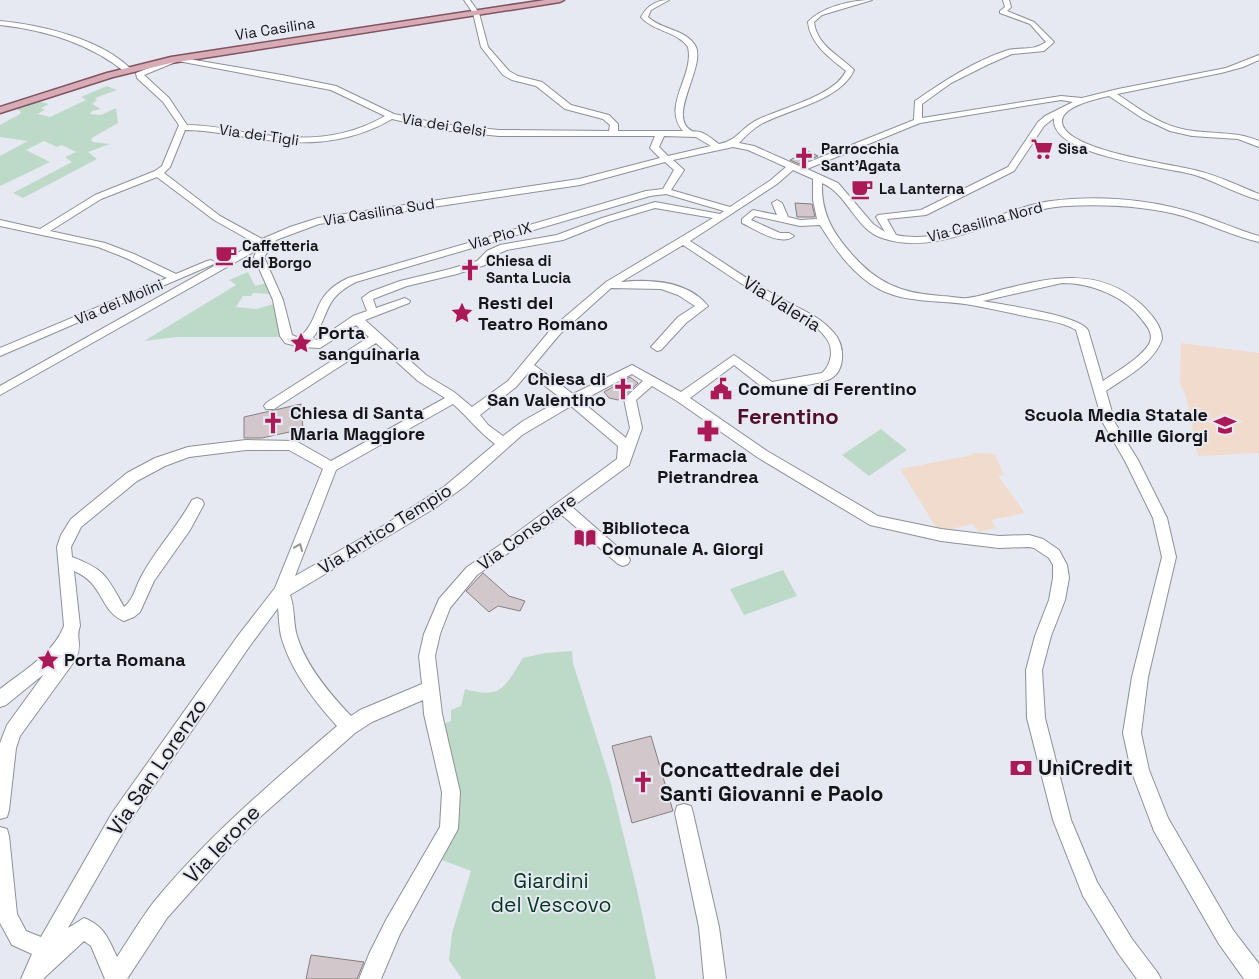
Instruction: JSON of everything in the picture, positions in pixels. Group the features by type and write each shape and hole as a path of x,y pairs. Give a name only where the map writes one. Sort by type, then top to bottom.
{"main road":[{"name":"Via Casilina","path":"0,110 128,70 177,59 560,0"}],"street":[{"path":"467,0 476,13 485,47 506,73 512,77 541,85 562,104 571,108 609,118 614,124 613,134"},
{"path":"666,0 649,9 644,17 651,23 685,40 693,49 694,59 679,112 681,122 690,134"},
{"path":"733,144 758,123 834,89 849,77 850,70 835,60 826,50 812,31 811,22 820,14 869,0"},
{"path":"918,121 918,103 948,81 1000,56 1011,52 1041,48 1050,42 1032,22 1002,12 1008,7 1006,0"},
{"path":"0,23 51,34 95,48 128,70"},
{"path":"893,238 881,217 923,213 1011,168 1041,124 1048,118 1083,101 1233,68 1259,57"},
{"path":"41,232 98,197 158,173 166,167 182,128 182,123 166,100 140,76 142,72 168,64 177,59"},
{"name":"Via dei Gelsi","path":"177,59 333,88 391,116 422,124 479,132 690,134 702,136 717,147"},
{"path":"1110,94 1170,129 1190,134 1223,134 1242,137 1259,144"},
{"path":"472,414 512,384 563,324 610,284 684,241 795,167 918,121 1061,98 1083,101"},
{"path":"1060,113 1058,126 1071,140 1086,148 1197,173 1259,197"},
{"name":"Via dei Tigli","path":"182,128 209,128 308,142 357,134 372,129 391,116"},
{"path":"1242,137 1259,132"},
{"path":"660,135 654,148 679,170 666,191"},
{"name":"Via Casilina Sud","path":"0,391 262,243 307,224 340,217 587,181 667,159 733,144 747,147 795,167"},
{"name":"Via Casilina Nord","path":"795,167 842,191 874,230 893,238 913,240 931,238 1029,207 1074,202 1130,205 1182,213 1259,239"},
{"path":"158,173 218,218 262,243"},
{"path":"818,178 820,214 823,222 864,274 878,284 910,295 966,301 1066,321 1080,326 1085,337 1098,390 1109,423 1131,460 1160,518 1168,548 1169,558 1140,676 1132,733 1140,770 1161,824 1226,937 1257,979"},
{"name":"Via Pio IX","path":"300,343 312,330 326,297 342,284 631,198 666,191 730,210"},
{"path":"777,203 784,220"},
{"path":"373,313 367,298 374,294 410,281 453,272 478,264 484,261 493,251 504,247 559,238 605,220 649,207 664,205 720,217"},
{"path":"788,236 778,236 745,221 753,213 800,223 823,222"},
{"path":"0,223 109,248 176,278"},
{"path":"278,235 262,250 259,257 277,297 286,336 289,340 300,343 320,344 356,320 405,301"},
{"name":"Via Valeria","path":"681,398 734,359 770,387 830,373 836,363 837,348 831,336 809,316 777,301 684,241"},
{"name":"Via dei Molini","path":"0,352 210,264 239,256"},
{"path":"966,301 1062,280 1092,284 1130,301 1145,314 1153,325 1156,341 1146,354 1098,390"},
{"path":"610,284 614,286 648,282 661,284 688,296 702,306 682,320 656,346"},
{"path":"356,320 422,378 450,394 472,414 483,428 502,443"},
{"path":"270,406 377,337"},
{"path":"526,366 572,400 625,444 624,461"},
{"name":"Via Antico Tempio","path":"281,592 451,489 486,461 502,443 530,424 572,400 614,381 632,369 651,380"},
{"path":"624,461 636,428 630,399 651,380 681,398 762,454 875,521 941,535 999,542 1029,541 1046,548 1054,554 1060,565 1062,578 1057,600 1043,636 1034,670 1036,718 1062,820 1090,889 1125,946 1150,979"},
{"path":"349,727 325,702 291,644 288,630 287,604 281,592 332,467 454,399"},
{"path":"0,699 59,650 70,635 72,626 64,547 68,535 76,523 132,477 188,452 246,445 296,446 305,454 332,467"},
{"name":"Via Consolare","path":"370,979 376,961 393,927 449,829 451,792 434,714 427,656 432,634 444,604 472,571 624,461"},
{"path":"66,561 89,570 102,581 119,612 129,613 136,607 152,570 189,520 197,504"},
{"path":"562,507 622,560"},
{"name":"Via San Lorenzo","path":"33,976 45,949 119,820 242,642 281,592"},
{"path":"0,810 7,748 24,712 70,654 73,645 70,635"},
{"name":"Via Ierone","path":"115,979 160,911 253,810 349,727 366,716 431,688"},
{"path":"684,813 709,927 715,979"},
{"path":"0,836 7,916 19,938 45,949"},
{"path":"33,976 50,962 70,938 84,928 98,939 115,979"}],"shaded area":[{"name":"Scuola Media Statale Achille Giorgi","path":"1181,343 1259,353 1259,453 1198,456 1186,396 1180,383"},
{"path":"972,453 995,454 1004,475 998,476 1025,513 991,520 996,528 979,532 973,524 939,532 900,469 972,455"}],"green space":[{"path":"107,86 117,90 95,98 97,100 92,104 101,109 92,111 90,114 101,115 116,108 118,123 92,138 93,142 110,144 88,152 97,159 23,198 13,193 72,162 65,157 76,152 62,145 57,147 44,141 26,150 50,162 0,186 0,156 28,141 0,137 0,125 20,114 21,112 15,108 32,102 49,104 41,108 45,110 37,114 50,117 86,100 81,97"},
{"path":"248,272 255,286 266,283 271,294 253,293 251,296 243,296 236,307 256,309 274,304 281,337 176,337 144,341 236,285 229,280"},
{"path":"881,429 907,450 869,476 842,455"},
{"path":"783,570 797,596 744,615 730,589"},
{"name":"Giardini del Vescovo","path":"572,651 573,663 610,780 637,890 656,979 462,979 449,960 452,933 471,871 434,857 451,838 436,726 451,721 451,710 461,706 465,689 487,693 495,691 501,688 512,676 523,658 545,653"}],"building":[{"name":"Parrocchia Sant'Agata","path":"808,151 818,156 799,164 790,160"},
{"path":"795,203 812,204 815,217 797,217"},
{"name":"Chiesa di San Valentino","path":"630,377 638,383 622,398 618,400 609,398 604,392"},
{"name":"Chiesa di Santa Maria Maggiore","path":"301,404 303,429 262,438 244,438 244,417"},
{"path":"483,573 509,596 525,601 520,611 498,606 489,612 466,591"},
{"name":"Concattedrale dei Santi Giovanni e Paolo","path":"651,736 673,811 632,823 612,746"},
{"path":"311,955 364,962 357,979 306,979"}],"place":[{"name":"Sisa","path":"1042,149"},
{"name":"Parrocchia Sant'Agata","path":"804,158"},
{"name":"La Lanterna","path":"862,189"},
{"name":"Caffetteria del Borgo","path":"226,255"},
{"name":"Chiesa di Santa Lucia","path":"470,270"},
{"name":"Resti del Teatro Romano","path":"462,313"},
{"name":"Porta sanguinaria","path":"301,343"},
{"name":"Chiesa di San Valentino","path":"623,389"},
{"name":"Comune di Ferentino","path":"721,389"},
{"name":"Chiesa di Santa Maria Maggiore","path":"273,423"},
{"name":"Scuola Media Statale Achille Giorgi","path":"1225,425"},
{"name":"Farmacia Pietrandrea","path":"708,431"},
{"name":"Biblioteca Comunale A. Giorgi","path":"585,538"},
{"name":"Porta Romana","path":"48,660"},
{"name":"UniCredit","path":"1021,768"},
{"name":"Concattedrale dei Santi Giovanni e Paolo","path":"643,782"}],"district":[{"name":"Ferentino","path":"788,416"}]}
